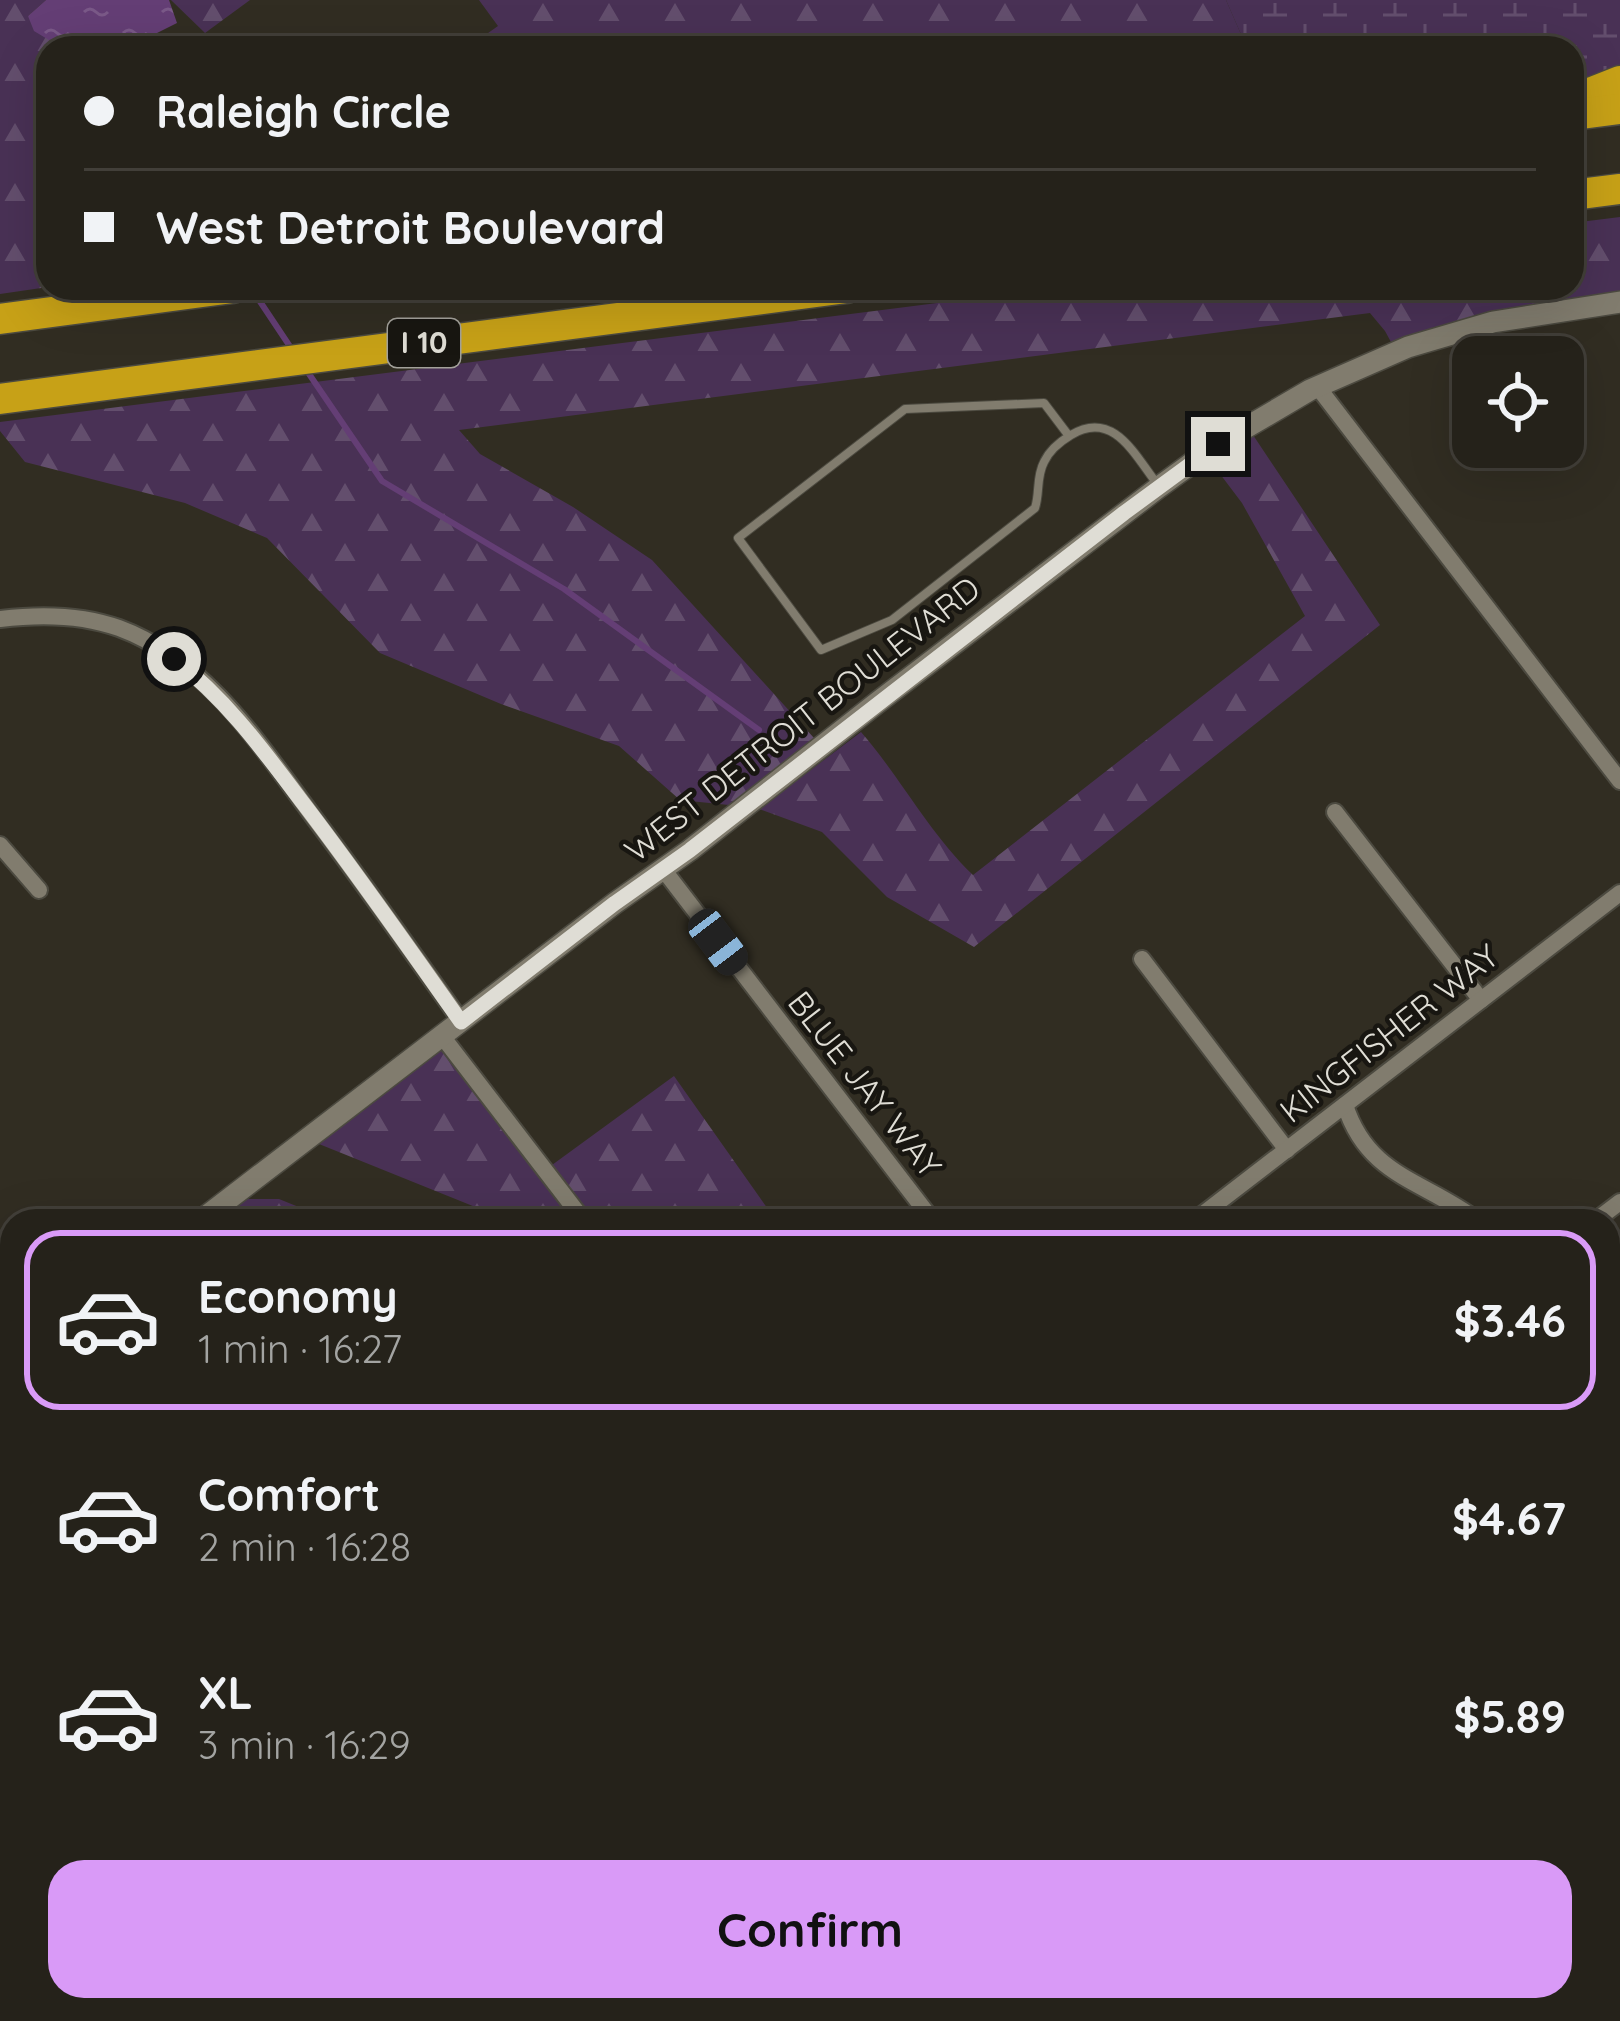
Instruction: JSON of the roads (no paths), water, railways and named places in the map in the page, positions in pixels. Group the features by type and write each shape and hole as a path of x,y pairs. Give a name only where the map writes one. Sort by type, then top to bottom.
{"highway":[{"path":"1584,95 1620,81"},
{"path":"1584,114 1620,109"},
{"path":"1584,194 1620,189"},
{"path":"0,319 143,300"},
{"name":"I 10","path":"0,399 756,300"}],"street":[{"name":"WEST DETROIT BOULEVARD","path":"216,1209 1237,432 1317,386 1457,331 1620,302"},
{"path":"1317,386 1620,781"},
{"path":"0,619 45,615 119,628 199,678 243,722 461,1022"},
{"path":"1335,812 1481,1000"},
{"path":"0,845 39,890"},
{"name":"BLUE JAY WAY","path":"662,869 924,1209"},
{"name":"KINGFISHER WAY","path":"1210,1209 1620,893"},
{"path":"1142,959 1287,1150"},
{"path":"442,1036 575,1209"},
{"path":"1345,1106 1359,1139 1384,1165 1461,1209"}],"lane":[{"path":"1069,436 1044,404 905,410 738,538 821,650 892,620 1035,508 1042,465 1069,436 1092,427 1111,429 1159,487"}],"water":[{"path":"46,0 169,0 177,23 153,35 42,36 34,31 28,16"}],"waterway":[{"path":"259,300 293,351"},
{"path":"307,371 382,481 564,589 759,730"}]}
